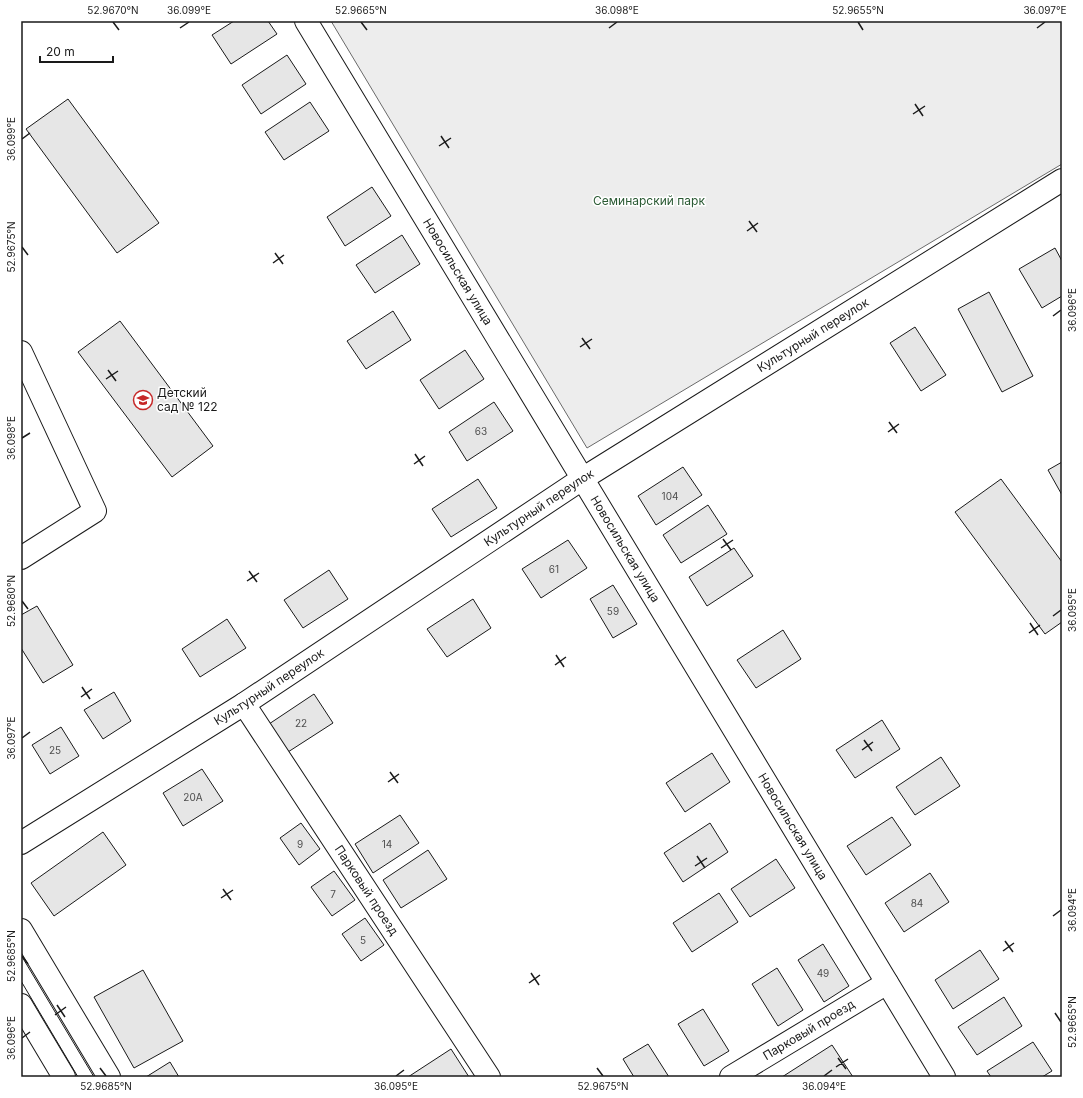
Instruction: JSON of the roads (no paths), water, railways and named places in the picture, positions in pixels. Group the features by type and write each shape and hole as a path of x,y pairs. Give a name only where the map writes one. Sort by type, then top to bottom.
{"street":[{"name":"Новосильская улица","path":"306,21 944,1077"},
{"name":"Культурный переулок","path":"21,843 244,704 582,479 1062,180"},
{"path":"21,352 95,511 21,558"},
{"name":"Парковый проезд","path":"244,704 489,1077"},
{"path":"21,930 109,1077"},
{"name":"Парковый проезд","path":"731,1077 887,983"},
{"path":"21,1005 64,1077"}],"tram line":[{"path":"21,955 94,1077"},
{"path":"21,981 78,1077"}],"place":[{"name":"Детский сад № 122","path":"143,400"}],"park label":[{"name":"Семинарский парк","path":"649,201"}]}
